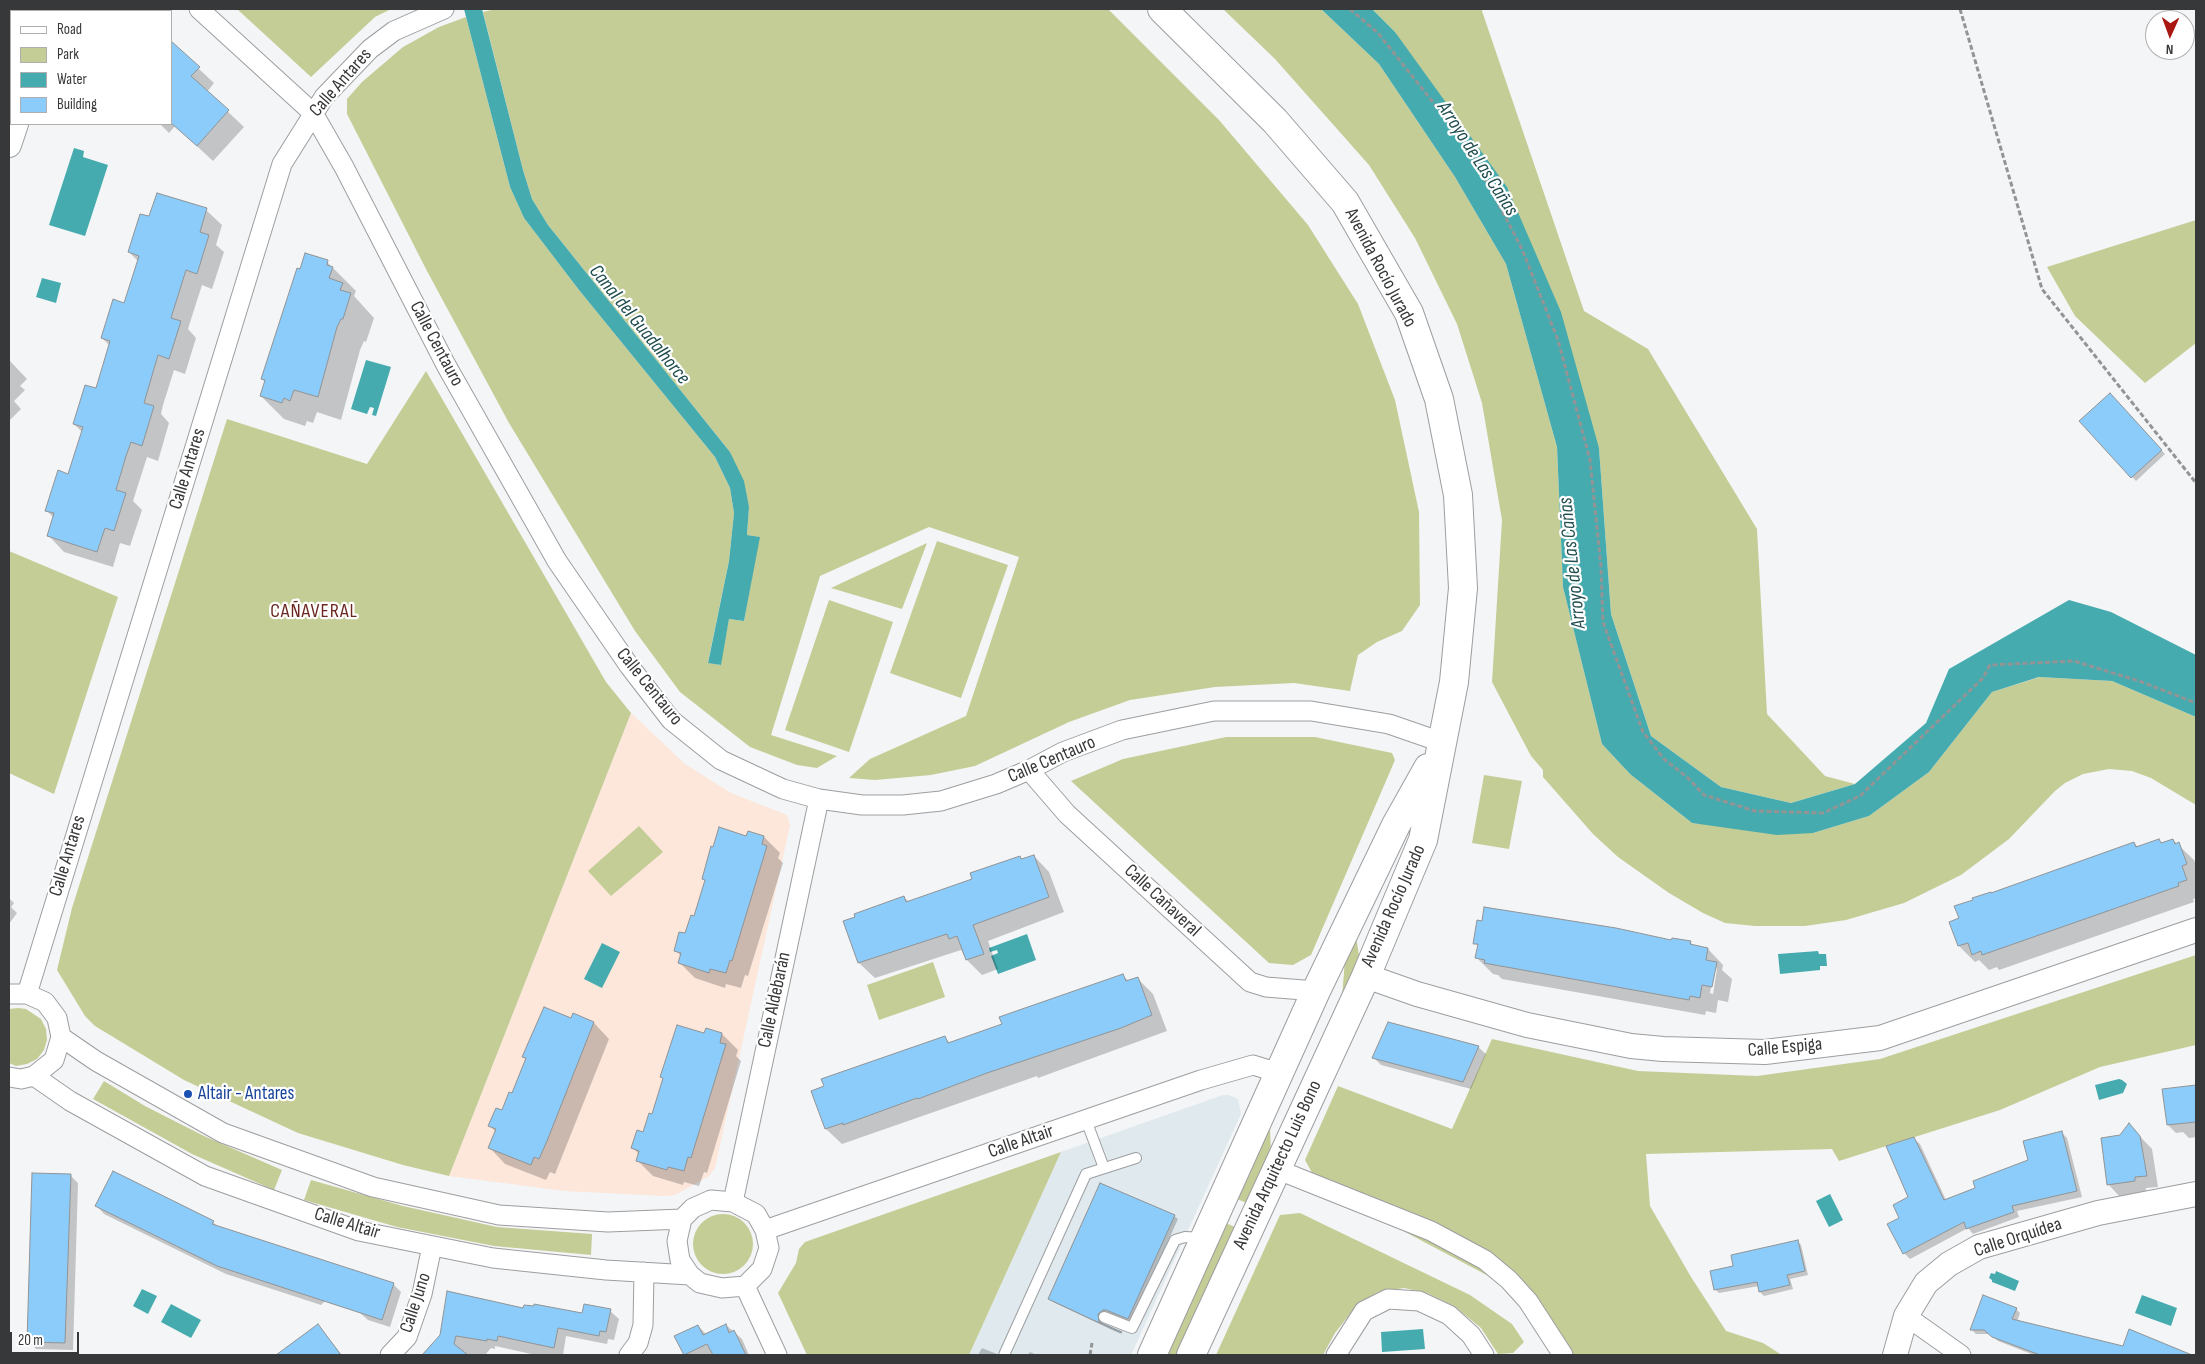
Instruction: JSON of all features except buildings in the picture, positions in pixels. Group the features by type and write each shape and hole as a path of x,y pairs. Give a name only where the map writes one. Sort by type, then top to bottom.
{"main road":[{"name":"Avenida Rocío Jurado","path":"1162,9 1275,122 1344,202 1409,313 1439,399 1458,495 1463,588 1454,682 1423,840 1366,976"},
{"name":"Avenida Rocío Jurado","path":"1316,991 1396,824 1416,792 1441,742"},
{"name":"Avenida Rocío Jurado","path":"1366,976 1363,944 1413,822 1416,792"},
{"name":"Avenida Arquitecto Luis Bono","path":"1191,1355 1366,976"},
{"name":"Avenida Arquitecto Luis Bono","path":"1152,1355 1316,991"}],"street":[{"name":"Calle Centauro","path":"199,9 313,113 344,167 446,365 548,544 630,667 671,720 721,760 783,789 819,800 862,805 903,805 941,801 996,784 1029,770 1063,752 1122,730 1214,711 1311,711 1389,724 1441,742"},
{"name":"Calle Antares","path":"18,994 282,164 324,97 370,49 394,31 444,9"},
{"path":"9,144 16,125"},
{"name":"Calle Cañaveral","path":"1029,770 1067,814 1250,982 1266,988 1316,991"},
{"name":"Calle Aldebarán","path":"733,1202 819,800"},
{"name":"Calle Espiga","path":"1366,976 1417,994 1527,1025 1631,1046 1663,1049 1765,1052 1880,1038 2196,930"},
{"path":"9,1078 21,1079 34,1076 54,1060 61,1037 57,1018 45,1002 18,994"},
{"path":"61,1037 96,1062 223,1133 373,1188 499,1215 608,1222 682,1220"},
{"name":"Calle Altair","path":"765,1230 1201,1080 1253,1065 1279,1073"},
{"name":"Calle Altair","path":"34,1076 70,1101 205,1176 359,1231 493,1258 690,1275"},
{"path":"1276,1169 1431,1231 1485,1260 1509,1280 1528,1301 1560,1354"},
{"name":"Calle Orquídea","path":"1895,1355 1906,1316 1926,1283 1950,1264 1979,1247 2098,1213 2196,1194"},
{"path":"711,1200 733,1202 756,1214 765,1230 769,1248 762,1269 745,1286 722,1288 700,1283 690,1275 680,1260 677,1240 682,1220 693,1208 711,1200"},
{"name":"Calle Juno","path":"390,1355 407,1337 422,1294 432,1246"},
{"path":"628,1355 638,1343 643,1325 644,1272"},
{"path":"745,1286 777,1355"},
{"path":"1336,1355 1364,1311 1388,1299 1419,1301 1449,1315 1472,1335 1484,1355"},
{"path":"1906,1316 1961,1355"}],"lane":[{"path":"1086,1120 1104,1168"},
{"path":"1004,1355 1086,1174 1136,1158"},
{"path":"1104,1317 1132,1328 1175,1240 1184,1237 1205,1238"}],"path":[{"path":"1350,9 1378,33 1470,149 1522,250 1558,340 1590,460 1601,567 1603,622 1643,732 1664,759 1688,778 1704,795 1755,810 1823,812 1860,796 1983,678 1990,665 2074,661 2139,681 2196,703"},
{"path":"1960,9 2042,289 2196,483"},
{"path":"1090,1355 1092,1343"}],"shaded area":[{"path":"631,713 685,764 731,793 787,815 790,825 715,1168 709,1176 675,1195 665,1196 565,1191 449,1176"},
{"path":"1223,1095 1229,1095 1238,1099 1241,1114 1131,1355 969,1355 1061,1152"}],"green space":[{"path":"237,9 391,9 375,17 311,77"},
{"path":"496,9 1108,9 1219,120 1308,225 1358,304 1395,400 1419,512 1420,605 1402,631 1377,642 1358,655 1350,691 1294,683 1215,687 1130,700 1069,722 975,766 931,775 875,780 849,778 870,759 966,716 1019,557 929,527 820,576 771,735 837,756 817,768 797,765 750,747 680,692 635,631 509,423 427,271 347,114 347,99 362,82 403,47 439,27 466,17 510,187 524,218 579,290 715,457 730,488 734,513 729,561 708,662 720,665 729,619 744,621 759,537 747,535 749,507 730,452 548,225 532,199 483,12"},
{"path":"1223,9 1321,9 1379,64 1455,177 1506,264 1557,447 1563,587 1602,744 1630,774 1692,823 1813,833 1869,816 1929,772 1992,692 2040,677 2112,681 2196,717 2196,805 2151,778 2132,771 2109,769 2083,774 2065,783 2055,791 2009,839 1961,875 1904,903 1846,920 1805,926 1755,926 1725,923 1703,913 1669,893 1618,857 1593,834 1543,777 1543,770 1531,756 1492,682 1502,520 1482,403 1457,324 1415,238 1369,165 1275,59"},
{"path":"1372,9 1483,9 1482,11 1584,311 1648,349 1757,529 1767,714 1825,776 1855,784 1791,803 1721,787 1651,736 1611,614 1599,448 1395,32"},
{"path":"2196,220 2196,343 2145,383 2075,316 2047,267"},
{"path":"426,371 606,682 631,713 449,1176 403,1165 298,1133 184,1080 95,1026 85,1016 57,970 72,908 227,419 367,464"},
{"path":"937,541 1008,565 961,698 890,673"},
{"path":"927,543 902,609 831,588"},
{"path":"9,551 118,597 54,794 9,773"},
{"path":"829,600 893,622 849,752 785,730"},
{"path":"1226,737 1315,737 1392,753 1395,760 1311,955 1293,965 1269,963 1071,781 1123,759"},
{"path":"1484,775 1522,781 1509,849 1472,843"},
{"path":"639,826 663,852 611,896 588,871"},
{"path":"1356,936 1360,962 1342,998 1345,959"},
{"path":"2196,955 2196,1045 2100,1067 2000,1110 1839,1161 1832,1149 1646,1154 1650,1206 1691,1277 1726,1331 1763,1343 1782,1355 1569,1355 1532,1299 1320,1187 1305,1160 1338,1086 1452,1129 1492,1039 1638,1071 1757,1076 1880,1059"},
{"path":"933,962 945,997 879,1020 867,985"},
{"path":"9,1009 26,1009 41,1019 46,1029 47,1040 44,1050 37,1059 27,1064 16,1066 9,1063"},
{"path":"104,1081 145,1106 204,1136 282,1170 274,1190 192,1154 93,1099"},
{"path":"1270,1127 1271,1154 1249,1204 1237,1199"},
{"path":"1061,1152 969,1355 807,1355 778,1293 796,1263 799,1249 805,1242"},
{"path":"311,1180 403,1206 497,1227 592,1234 591,1255 494,1246 397,1227 304,1200"},
{"path":"1300,1213 1470,1295 1512,1324 1524,1342 1513,1353 1498,1354 1481,1328 1454,1306 1427,1293 1404,1288 1378,1292 1358,1304 1335,1333 1323,1355 1216,1355 1280,1215"},
{"path":"723,1214 740,1219 748,1227 753,1244 748,1261 740,1269 723,1274 706,1269 698,1261 693,1244 698,1227 706,1219"},
{"path":"1226,1223 1237,1228 1180,1355 1166,1355"}],"water":[{"path":"464,9 482,9 532,199 548,225 730,452 744,481 749,507 747,535 760,537 744,621 729,619 721,665 708,663 729,561 734,513 730,488 715,457 579,290 524,218 510,187"},
{"name":"Arroyo de Las Cañas","path":"1321,9 1372,9 1395,32 1507,187 1561,312 1599,448 1611,614 1651,736 1721,787 1791,803 1855,784 1926,723 1949,669 2069,600 2111,612 2196,655 2196,717 2112,681 2039,677 1992,692 1929,772 1869,816 1813,833 1777,835 1692,823 1630,774 1602,744 1563,587 1557,447 1506,264 1455,177 1379,64"},
{"path":"74,148 84,151 83,157 108,165 85,236 49,225"},
{"path":"42,278 61,283 56,303 36,297"},
{"path":"366,360 391,367 376,416 372,415 374,408 370,407 367,414 351,409"},
{"path":"1027,934 1036,960 998,974 991,956 998,953 997,950 990,952 989,948"},
{"path":"602,943 620,952 602,988 584,979"},
{"path":"1818,951 1819,954 1826,954 1827,966 1820,966 1820,970 1780,974 1778,954"},
{"path":"2119,1079 2127,1084 2123,1093 2099,1100 2095,1085"},
{"path":"1830,1194 1843,1220 1829,1227 1816,1201"},
{"path":"1996,1271 2019,1281 2015,1291 1992,1282 1989,1278 1991,1273 1995,1274"},
{"path":"142,1289 157,1296 148,1314 133,1306"},
{"path":"2142,1295 2177,1308 2171,1326 2135,1313"},
{"path":"171,1304 201,1320 191,1338 161,1322"},
{"path":"1423,1329 1425,1349 1382,1352 1381,1332"}],"place":[{"name":"Altair - Antares","path":"188,1094"}],"district":[{"name":"CAÑAVERAL","path":"314,612"}],"water label":[{"name":"Canal del Guadalhorce","path":"639,325"}]}
